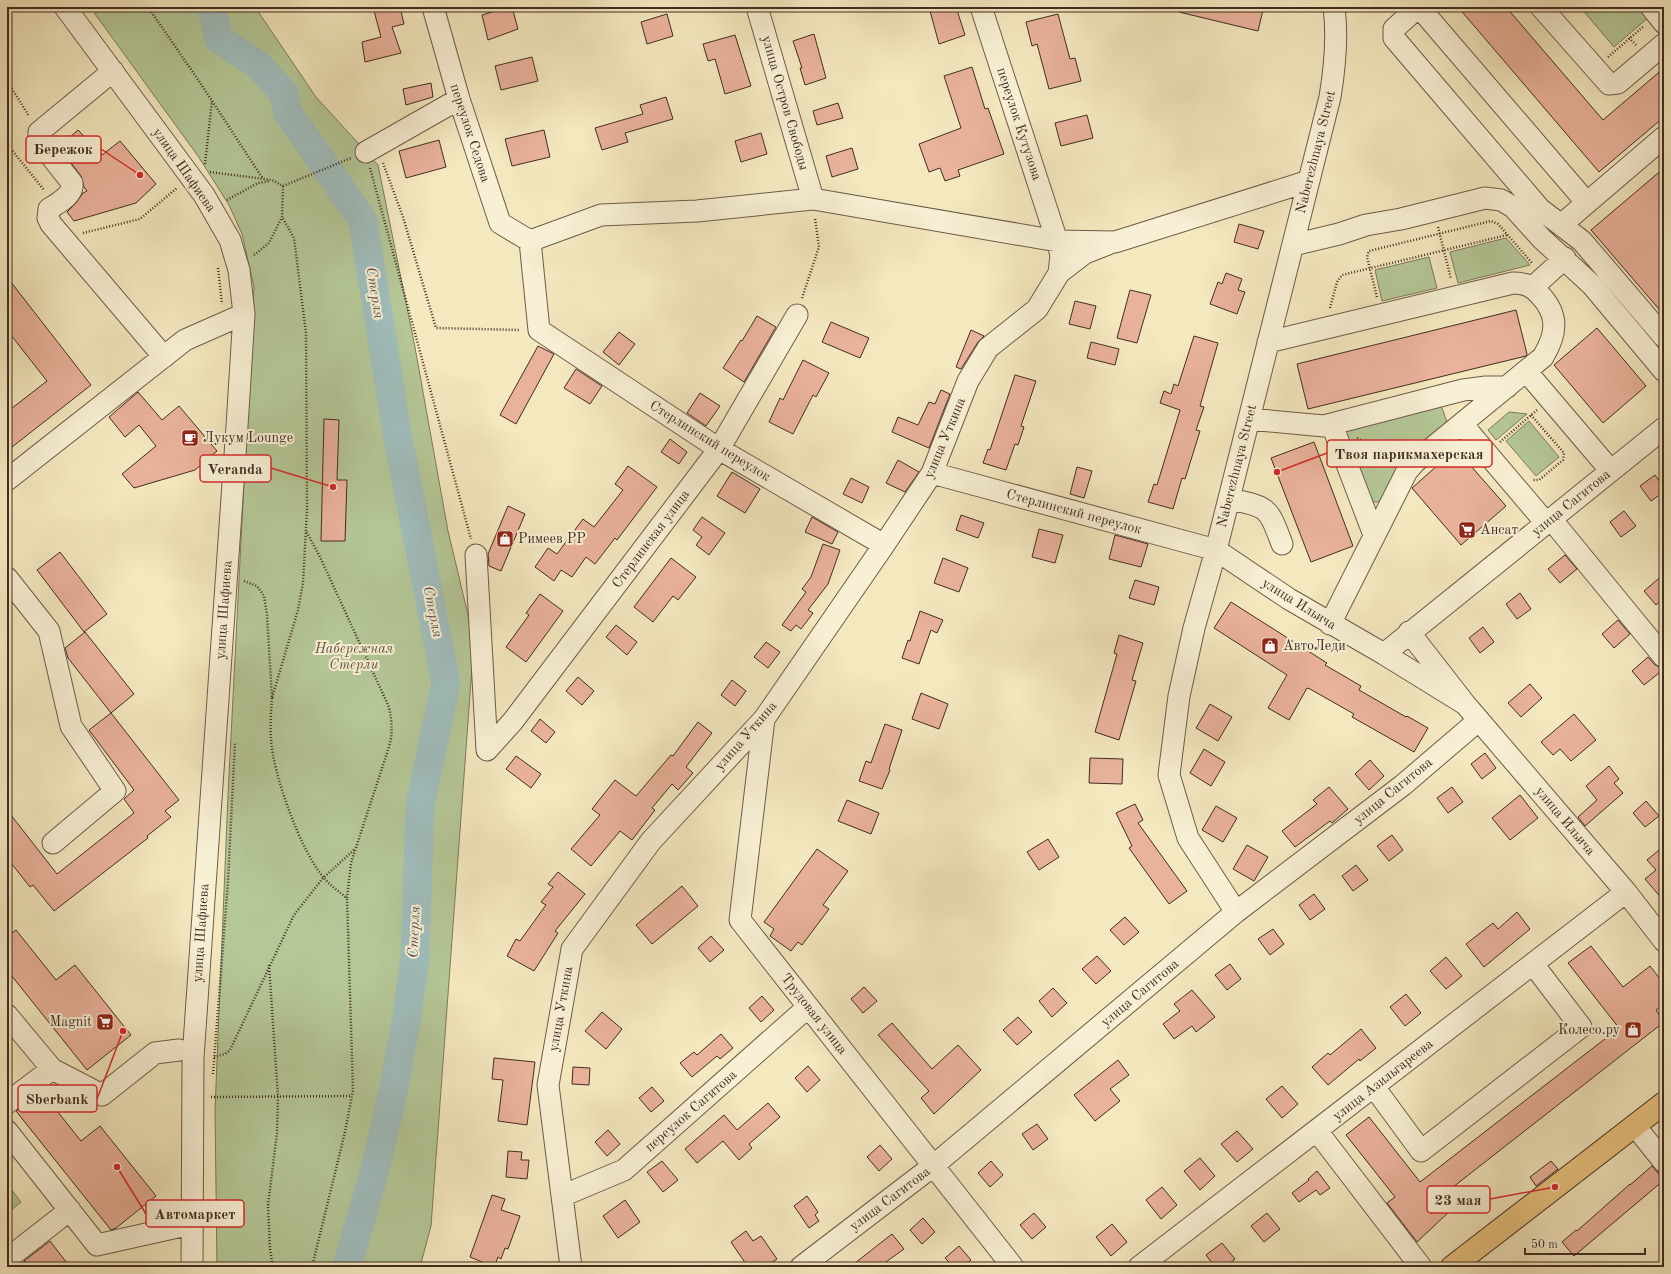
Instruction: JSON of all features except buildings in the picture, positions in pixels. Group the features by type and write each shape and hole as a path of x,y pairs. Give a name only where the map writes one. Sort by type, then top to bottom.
{"main road":[{"path":"1458,1265 1664,1103"}],"street":[{"name":"улица Шафиева","path":"65,7 204,195 230,240 239,270 244,314 195,1021 193,1058 192,1267"},
{"name":"переулок Седова","path":"433,7 459,99 500,223 530,242"},
{"name":"улица Остров Свободы","path":"757,7 813,199"},
{"name":"переулок Кутузова","path":"981,7 1057,241"},
{"name":"Naberezhnaya Street","path":"1236,912 1188,838 1169,775 1179,696 1194,628 1216,550 1326,117 1336,63 1337,43 1334,7"},
{"path":"1587,204 1419,7 1394,29 1394,38 1540,209 1582,241 1664,337"},
{"path":"1541,7 1606,83 1613,85 1618,83 1664,44"},
{"path":"113,71 39,132 39,141 72,183 73,187 69,194 49,209 48,218 63,238 164,357"},
{"path":"371,149 459,99"},
{"path":"1561,226 1664,137"},
{"path":"1059,273 1085,253 1115,242 1309,181"},
{"path":"1293,245 1340,234 1366,225 1434,211 1485,198 1502,200 1513,207 1542,239 1565,258 1592,285 1664,371"},
{"path":"539,330 530,242 601,215 697,211 813,199 1057,241 1115,242"},
{"name":"улица Уткина","path":"571,1267 548,1085 572,949 651,842 764,719 884,545 932,473 968,381 988,348 1037,309 1059,273 1061,255 1057,241"},
{"path":"1268,342 1513,283 1539,282 1565,258"},
{"path":"1330,624 1403,477 1411,466 1543,357 1548,348 1554,326 1550,307 1539,282"},
{"path":"7,480 185,340 244,314"},
{"name":"Стерлинская улица","path":"476,555 487,750 513,721 719,449 797,315"},
{"name":"Стерлинский переулок","path":"539,330 719,449 884,545"},
{"path":"1526,371 1611,471"},
{"path":"1249,420 1318,426 1332,425 1463,390 1486,387 1507,387"},
{"path":"1462,424 1498,447 1549,521 1664,657"},
{"path":"1332,425 1374,535"},
{"name":"улица Сагитова","path":"1384,654 1409,632 1664,428"},
{"name":"Стерлинский переулок","path":"932,473 1216,550"},
{"path":"1229,499 1257,505 1268,512 1273,520 1282,544"},
{"name":"улица Ильича","path":"1216,550 1289,599 1384,654 1465,704"},
{"path":"7,578 49,631 71,726 115,791 53,843"},
{"name":"улица Ильича","path":"1409,632 1465,704 1626,892 1664,940"},
{"name":"Трудовая улица","path":"764,719 740,920 1013,1267"},
{"name":"улица Сагитова","path":"801,1267 933,1166 1236,912 1403,785 1479,720"},
{"name":"улица Азильгареева","path":"1139,1267 1626,892"},
{"path":"1374,1087 1421,1151 1581,1027 1533,964"},
{"name":"переулок Сагитова","path":"562,1196 624,1170 808,1007"},
{"path":"7,1015 52,1069 102,1095 155,1053 179,1050"},
{"path":"7,1103 52,1069"},
{"path":"1635,1126 1664,1162"},
{"path":"7,1131 97,1245 192,1224"},
{"path":"1317,1131 1421,1267"},
{"path":"7,1259 70,1210"}],"path":[{"path":"148,7 203,87 263,179"},
{"path":"1594,69 1657,15"},
{"path":"7,81 39,132"},
{"path":"7,144 56,204"},
{"path":"283,186 371,149"},
{"path":"371,149 403,217 436,328 539,330"},
{"path":"371,149 476,555"},
{"path":"204,171 272,180 283,186"},
{"path":"224,201 258,183 272,180"},
{"path":"63,238 140,219 179,186"},
{"path":"252,256 269,243 282,217 283,186"},
{"path":"797,315 819,247 813,199"},
{"path":"1434,211 1451,280"},
{"path":"272,698 298,610 302,583 307,509 306,333 294,238 282,217"},
{"path":"1377,298 1367,255 1372,250 1493,221 1498,224 1507,235 1539,282"},
{"path":"1329,312 1339,277 1342,275 1507,235"},
{"path":"217,266 224,323"},
{"path":"1498,447 1550,399"},
{"path":"1531,415 1564,453 1563,460 1539,480 1533,480"},
{"path":"1332,425 1411,466"},
{"path":"306,531 320,557 390,707 393,734 351,863 347,898 353,1069 352,1096 345,1132 312,1267"},
{"path":"226,579 244,580 256,586 264,596 267,615 272,698 270,739 277,774 307,852 323,878 347,898"},
{"path":"214,1058 225,1054 230,1050 294,915 323,878 355,849"},
{"path":"269,965 278,1097 277,1134 268,1205 270,1250 273,1267"},
{"path":"211,1097 352,1096"}],"green space":[{"name":"Набережная Стерли","path":"90,7 255,7 316,97 378,165 414,342 448,531 474,640 431,1226 420,1267 217,1267 215,1110 228,795 254,287 242,234 229,205 198,156"},
{"path":"1580,7 1641,7 1649,17 1614,47"},
{"path":"1506,238 1530,265 1458,283 1450,252"},
{"path":"1429,257 1437,288 1382,301 1375,270"},
{"path":"1439,406 1442,408 1447,422 1404,458 1382,498 1378,502 1372,502 1344,431"},
{"path":"1509,412 1527,414 1496,440 1488,430"},
{"path":"1529,421 1559,457 1536,476 1506,441"},
{"path":"7,1184 21,1202 10,1211 7,1207"}],"waterway":[{"name":"Стерля","path":"211,7 219,39 257,64 284,93 287,111 363,221 397,433 446,683 420,805 415,957 407,1016 393,1093 375,1169 347,1267"}],"place":[{"name":"Бережок","path":"140,175"},
{"name":"Лукум Lounge","path":"190,438"},
{"name":"Твоя парикмахерская","path":"1277,472"},
{"name":"Veranda","path":"333,487"},
{"name":"Ансат","path":"1467,530"},
{"name":"Римеев РР","path":"505,539"},
{"name":"АвтоЛеди","path":"1270,646"},
{"name":"Magnit","path":"105,1022"},
{"name":"Колесо.ру","path":"1633,1030"},
{"name":"Sberbank","path":"123,1031"},
{"name":"Автомаркет","path":"117,1167"},
{"name":"23 мая","path":"1555,1187"}]}
